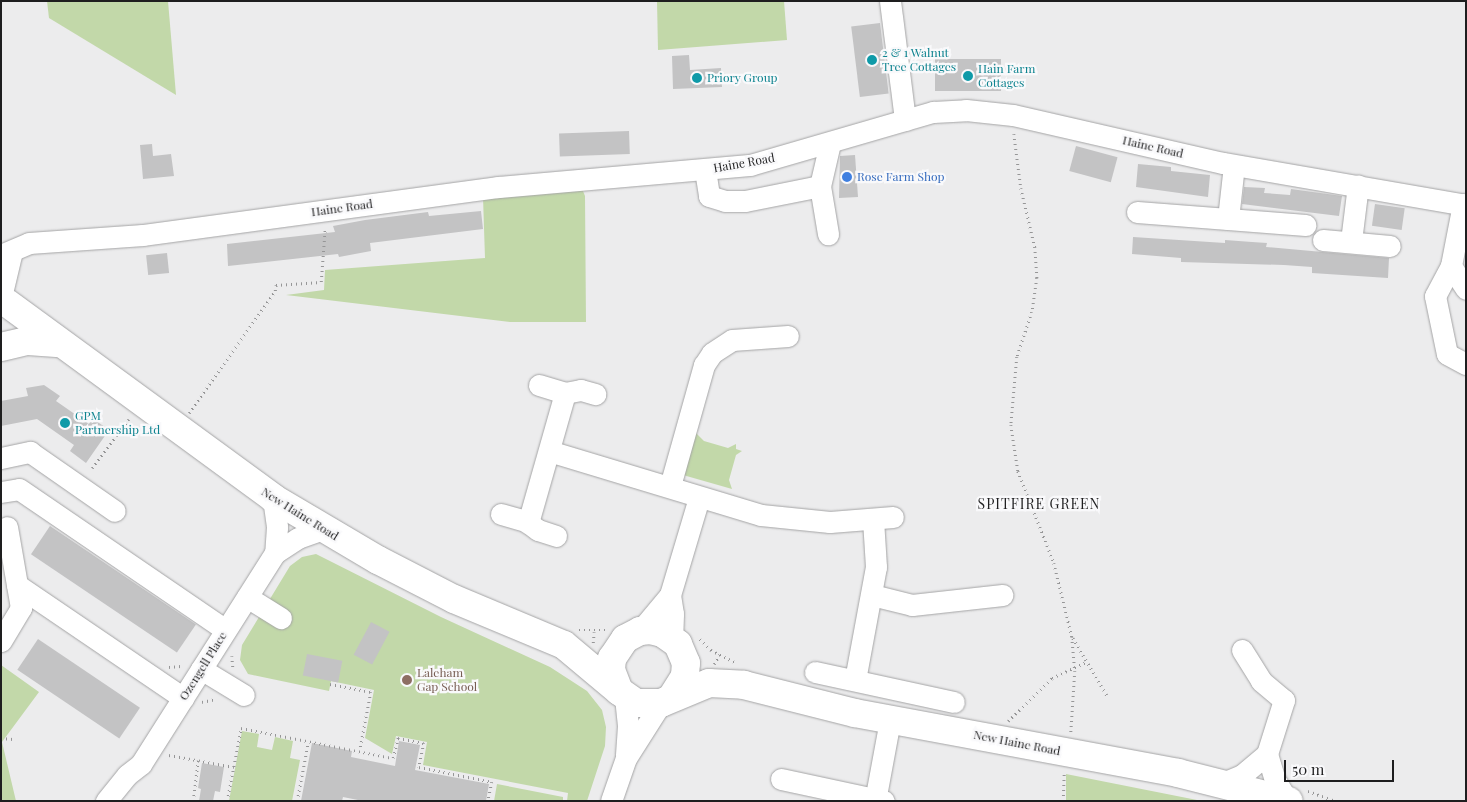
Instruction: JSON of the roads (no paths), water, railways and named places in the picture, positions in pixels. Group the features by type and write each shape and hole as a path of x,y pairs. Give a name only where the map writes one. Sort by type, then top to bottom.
{"main road":[{"path":"1,341 10,325 3,297"},
{"name":"New Haine Road","path":"3,297 60,343 273,498 323,529 454,599 593,645 625,633 662,633 744,685"},
{"path":"1,347 28,341 60,343"},
{"path":"622,694 614,681 612,658 625,633"},
{"name":"New Haine Road","path":"569,637 622,694 648,706 709,684 744,685 890,720 1224,782 1293,797"},
{"path":"667,700 685,676 677,644"}],"street":[{"path":"890,1 905,120"},
{"name":"Haine Road","path":"3,297 7,253 29,243 143,235 498,187 750,165 933,112 966,110 1013,115 1234,165 1464,204"},
{"path":"828,234 820,186 830,143"},
{"path":"1228,219 1234,165"},
{"path":"705,170 709,196 724,201 745,201 820,186"},
{"path":"1350,241 1358,186"},
{"path":"1464,204 1452,266 1435,296 1447,354 1466,364"},
{"path":"1137,212 1304,225"},
{"path":"1323,240 1390,246"},
{"path":"1452,266 1466,289"},
{"path":"670,486 704,365 712,353 732,340 788,336"},
{"path":"539,385 565,393 582,390 595,394"},
{"path":"528,523 565,393"},
{"path":"549,451 670,486 699,498 785,520 830,522 883,518 872,595 855,680"},
{"path":"1,458 30,452 115,511"},
{"path":"1,492 20,489 226,630"},
{"name":"Ozengell Place","path":"273,498 278,527 275,553"},
{"path":"677,644 670,595 699,498"},
{"path":"501,514 528,523 538,530 556,536"},
{"path":"1,641 21,608 6,527"},
{"name":"Ozengell Place","path":"106,801 127,775 141,764 183,698 193,667 226,630 275,553 298,538 323,529"},
{"path":"17,585 183,698"},
{"path":"625,633 670,595"},
{"path":"872,595 912,605 1002,596"},
{"path":"247,597 281,618"},
{"path":"1224,782 1242,774 1267,754 1284,700 1261,681 1242,650"},
{"path":"193,667 239,686"},
{"path":"815,672 954,702"},
{"path":"611,801 626,758 628,726 622,694"},
{"path":"626,758 667,700"},
{"path":"781,779 878,800 890,720"},
{"path":"1267,754 1275,780 1293,797"}],"place":[{"name":"2 & 1 Walnut Tree Cottages","path":"872,60"},
{"name":"Hain Farm Cottages","path":"968,76"},
{"name":"Priory Group","path":"697,78"},
{"name":"Rose Farm Shop","path":"847,177"},
{"name":"GPM Partnership Ltd","path":"65,423"},
{"name":"Laleham Gap School","path":"407,680"}],"district":[{"name":"SPITFIRE GREEN","path":"1039,504"}]}
